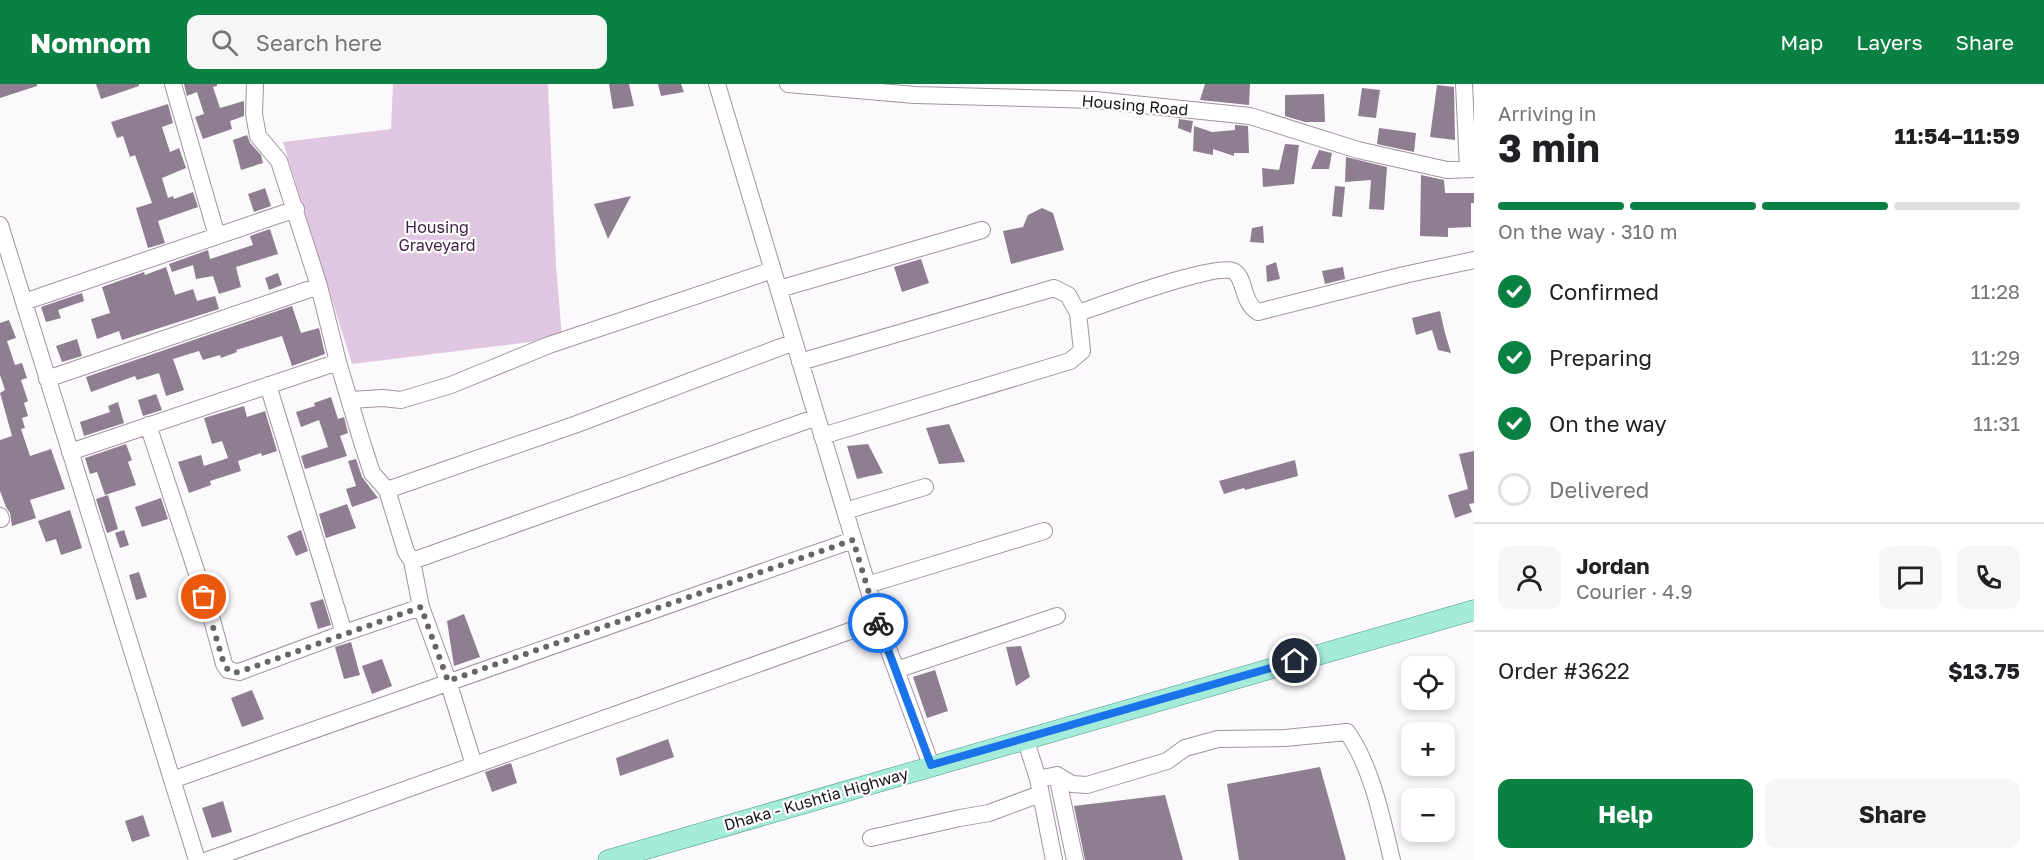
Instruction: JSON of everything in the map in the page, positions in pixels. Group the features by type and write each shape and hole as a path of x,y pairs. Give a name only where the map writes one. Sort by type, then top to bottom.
{"main road":[{"name":"Dhaka - Kushtia Highway","path":"608,860 1474,610"}],"street":[{"path":"173,84 217,236"},
{"path":"255,84 254,114 258,136 279,161 296,209 338,362 372,472 387,490 406,552 412,561 421,607 448,681 474,765"},
{"path":"717,84 878,621 931,765"},
{"name":"Housing Road","path":"788,84 915,95 1095,100 1250,116 1358,150 1446,170 1471,169"},
{"path":"1464,84 1471,169"},
{"path":"24,302 296,209"},
{"path":"0,225 196,860"},
{"path":"778,289 982,230"},
{"path":"1078,313 1153,287 1220,269 1233,271 1239,276 1248,303 1258,312 1437,267 1474,260"},
{"path":"350,400 383,398 401,400 451,385 549,345 773,270"},
{"path":"48,379 319,286"},
{"path":"800,362 1054,288 1068,295 1078,313 1082,351 1070,361 822,436"},
{"path":"387,490 577,424 794,342"},
{"path":"70,452 338,362"},
{"path":"268,385 344,633"},
{"path":"412,561 817,417"},
{"path":"148,425 228,670 239,672 421,607"},
{"path":"845,511 925,487"},
{"path":"867,585 1044,531"},
{"path":"172,780 853,540"},
{"path":"896,670 1057,616"},
{"path":"208,860 878,621"},
{"path":"1057,775 1072,784 1087,785 1167,760 1185,747 1218,739 1286,738 1347,732 1359,748 1392,860"},
{"path":"1025,738 1039,787 1054,860"},
{"path":"871,838 989,813 1057,775"},
{"path":"1057,775 1075,860"}],"green space":[{"name":"Housing Graveyard","path":"393,84 548,84 556,265 562,338 352,364 283,142 391,129"}],"building":[{"path":"0,84 37,84 37,86 0,98"},
{"path":"96,84 139,84 139,86 101,99"},
{"path":"184,84 217,84 213,87 220,108 244,101 244,116 230,121 232,129 203,139 195,117 204,114 197,92 187,96"},
{"path":"609,84 629,84 634,106 613,109"},
{"path":"658,84 681,84 684,92 661,96"},
{"path":"1205,84 1250,84 1249,105 1200,100"},
{"path":"1437,85 1454,87 1455,140 1430,137"},
{"path":"1362,88 1380,90 1376,118 1358,116"},
{"path":"1324,94 1325,122 1305,122 1285,116 1285,95"},
{"path":"168,104 173,123 162,127 170,152 179,148 186,168 162,178 168,198 173,196 174,199 193,192 198,207 158,221 165,243 148,248 136,208 152,203 135,155 130,157 123,136 117,138 111,122"},
{"path":"1179,119 1193,121 1191,133 1178,128"},
{"path":"1235,125 1248,126 1249,153 1234,153 1234,156 1213,149 1213,155 1193,151 1194,126 1212,132 1235,130"},
{"path":"1379,128 1416,133 1414,152 1377,144"},
{"path":"247,135 250,143 261,155 263,163 241,170 233,140"},
{"path":"1285,144 1299,145 1294,184 1263,187 1262,168 1279,170"},
{"path":"1319,150 1332,153 1329,169 1311,169"},
{"path":"1346,157 1387,167 1384,210 1369,209 1371,180 1345,182"},
{"path":"1421,175 1444,180 1445,193 1474,193 1474,203 1471,203 1471,227 1448,228 1448,237 1420,236"},
{"path":"1335,186 1345,187 1342,217 1332,216"},
{"path":"265,188 271,206 254,212 248,194"},
{"path":"631,196 608,239 594,204"},
{"path":"1042,208 1053,213 1064,250 1011,264 1003,231 1023,227 1028,215"},
{"path":"1263,226 1264,243 1250,242 1252,228"},
{"path":"270,229 278,254 236,267 241,287 219,294 213,276 196,279 193,265 172,272 169,264 208,250 210,259 253,245 250,236"},
{"path":"921,259 929,283 902,292 894,267"},
{"path":"1276,262 1280,279 1267,282 1266,266"},
{"path":"166,267 175,295 193,289 197,301 215,296 219,309 122,340 119,331 97,339 91,319 110,313 102,287"},
{"path":"1343,267 1345,279 1325,284 1322,271"},
{"path":"278,273 282,285 269,290 265,278"},
{"path":"82,293 84,301 58,310 61,318 46,322 41,307"},
{"path":"292,306 301,333 319,328 325,354 292,366 282,336 236,350 237,352 221,358 220,355 203,360 199,351 173,359 184,390 166,396 159,373 137,380 135,376 91,392 86,377"},
{"path":"1440,311 1451,353 1438,350 1432,330 1416,335 1412,318"},
{"path":"9,320 16,338 7,341 15,365 22,363 27,378 21,380 28,401 24,403 28,416 22,418 25,428 21,429 30,456 51,449 65,489 30,500 36,518 12,526 10,513 0,491 0,440 12,436 0,393 5,390 0,375 0,323"},
{"path":"77,339 82,356 62,362 56,346"},
{"path":"156,394 162,410 143,416 138,400"},
{"path":"331,397 338,419 344,417 348,433 340,436 347,456 305,469 301,456 328,447 319,420 301,427 296,412 315,406 314,403"},
{"path":"118,402 124,423 84,436 80,422 110,412 108,406"},
{"path":"244,406 247,417 265,411 277,451 262,456 261,453 238,461 241,471 210,481 211,485 189,493 178,462 201,455 204,466 228,458 222,441 212,444 204,418"},
{"path":"949,424 965,462 939,464 926,428"},
{"path":"126,444 132,460 128,462 136,485 105,495 97,472 90,474 85,458"},
{"path":"868,444 883,473 857,479 847,446"},
{"path":"1474,451 1474,503 1469,504 1472,512 1455,518 1448,495 1468,489 1459,454"},
{"path":"356,459 362,477 378,498 352,507 346,489 356,486 348,461"},
{"path":"1295,460 1298,476 1224,494 1219,481"},
{"path":"108,495 118,529 107,533 96,499"},
{"path":"161,498 168,519 142,527 135,507"},
{"path":"347,504 356,528 326,538 319,514"},
{"path":"70,510 82,548 61,555 56,539 46,542 38,521"},
{"path":"124,530 129,545 120,548 115,533"},
{"path":"301,530 308,551 296,556 287,536"},
{"path":"139,572 147,597 136,600 129,575"},
{"path":"323,599 331,625 318,629 310,603"},
{"path":"464,614 480,657 454,666 447,621"},
{"path":"351,642 360,675 344,679 335,647"},
{"path":"1021,646 1030,677 1016,686 1006,647"},
{"path":"382,659 392,686 372,694 362,666"},
{"path":"935,670 948,711 927,718 913,677"},
{"path":"252,690 264,719 242,727 231,698"},
{"path":"668,739 674,757 620,776 616,758"},
{"path":"511,763 517,783 492,792 485,772"},
{"path":"1320,767 1346,860 1239,860 1227,784"},
{"path":"1165,795 1183,860 1085,860 1074,806"},
{"path":"223,801 232,832 212,838 202,808"},
{"path":"143,815 150,836 132,842 125,821"}],"way so far":[{"path":"204,597 224,664 228,670 233,672 239,672 421,607 448,681 853,540 878,623"}],"route":[{"path":"878,623 931,765 1295,661"}]}
